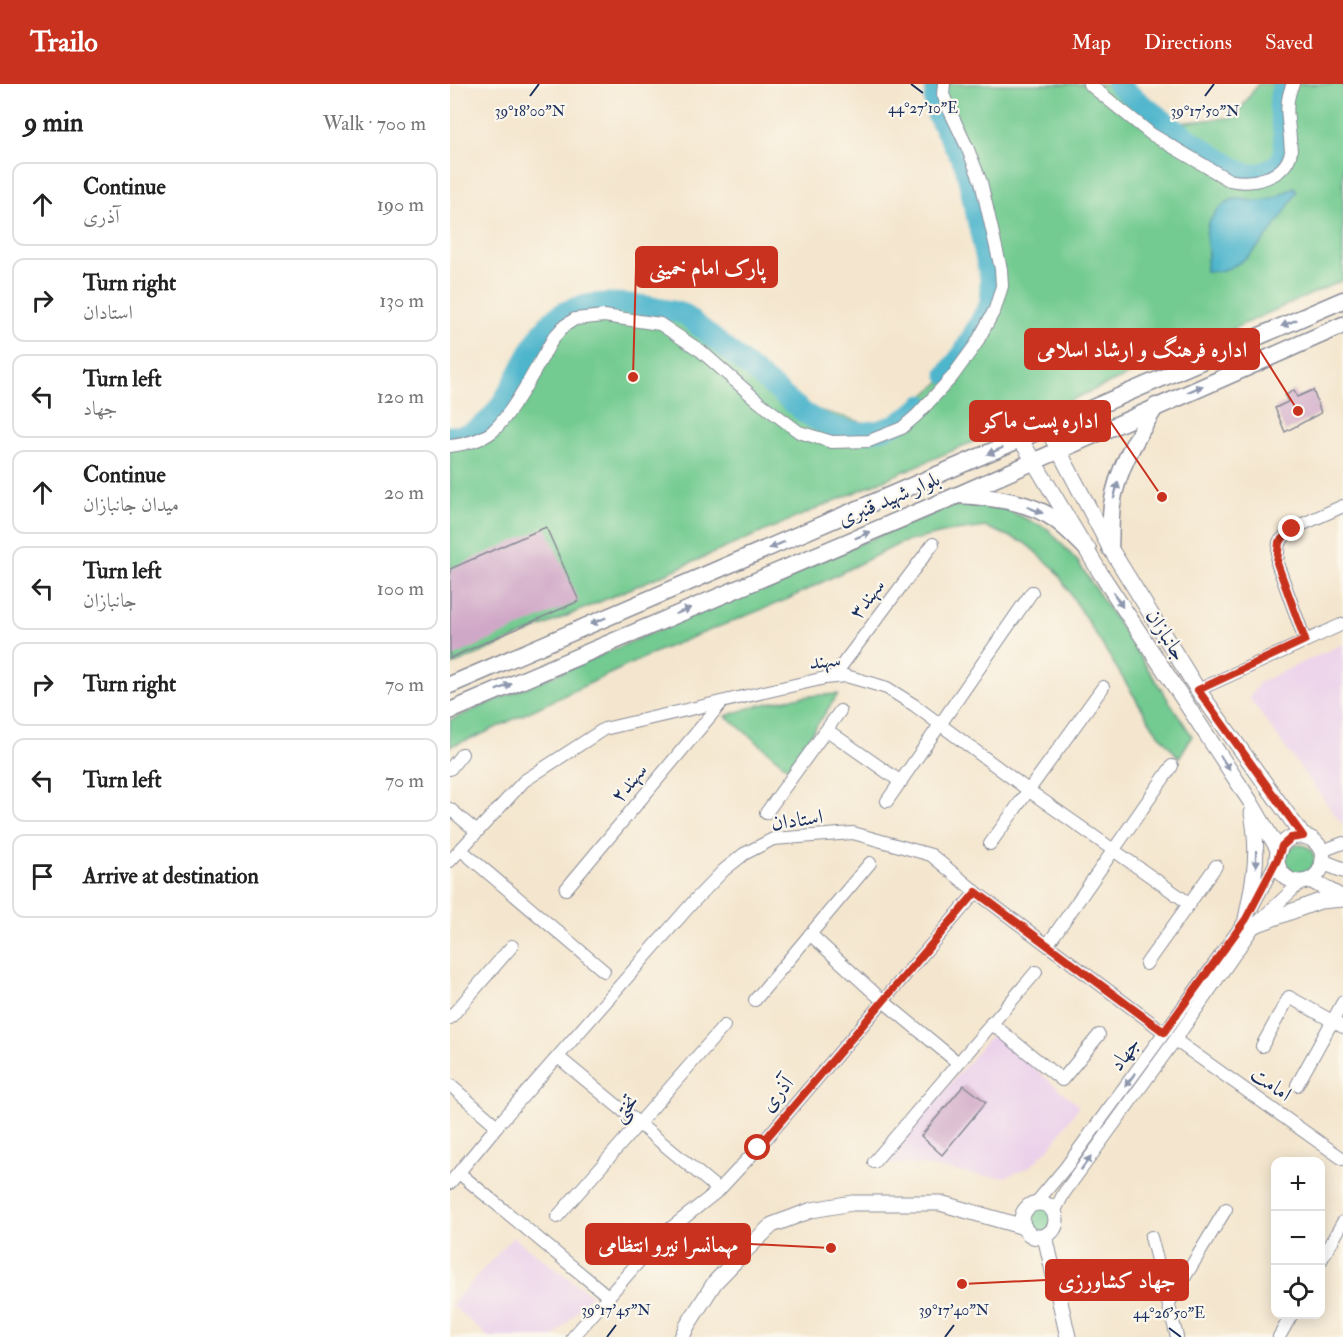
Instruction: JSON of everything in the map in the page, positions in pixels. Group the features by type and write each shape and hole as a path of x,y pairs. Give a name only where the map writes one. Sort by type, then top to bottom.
{"highway":[{"name":"بلوار شهید قنبری","path":"450,685 1343,300"},
{"name":"بلوار شهید قنبری","path":"450,711 958,495 1343,325"},
{"path":"1110,548 1112,504 1120,474 1133,443 1156,406"},
{"path":"958,495 1003,499 1031,508 1056,519 1088,550"},
{"path":"542,645 552,667"}],"main road":[{"name":"جانبازان","path":"1047,428 1110,548 1198,690 1303,836"},
{"name":"جانبازان","path":"1021,440 1101,574 1250,801 1278,856"},
{"path":"1101,574 1110,562 1121,565"},
{"path":"1250,801 1256,836 1257,867 1250,922 1320,901 1343,899"},
{"path":"1343,870 1323,856 1318,843 1303,836 1286,841 1278,856 1278,866 1290,880 1306,881 1343,899"},
{"path":"1306,881 1317,875 1323,856"},
{"path":"682,1337 715,1282 744,1251 772,1225 812,1210 852,1203 940,1203 1024,1227"},
{"path":"1035,1204 1046,1205 1054,1212 1056,1218 1054,1229 1045,1236 1035,1237 1027,1232 1023,1216 1025,1210 1035,1204"},
{"path":"1045,1236 1068,1337"}],"street":[{"path":"450,446 473,442 492,432 504,419 554,337 564,326 575,319 604,316 660,324 674,332 701,351 759,402 799,432 832,442 860,442 869,441 902,428 952,377 976,344 995,309 1002,286 1001,269 981,182 943,94 944,84"},
{"path":"1089,84 1151,134 1229,180 1240,182 1271,177 1284,166 1291,152 1287,97 1293,84"},
{"path":"1305,640 1277,563 1279,542 1292,529 1343,506"},
{"name":"سهند۳","path":"833,677 933,543"},
{"path":"888,801 1032,592"},
{"path":"1198,690 1343,624"},
{"name":"سهند","path":"450,861 524,781 604,729 833,677 846,676 887,688 914,705 1028,790 1190,904"},
{"path":"990,844 1103,687"},
{"name":"سهند۲","path":"566,889 722,702"},
{"path":"766,813 840,711"},
{"path":"827,730 902,782"},
{"path":"450,769 462,754"},
{"path":"1048,944 1172,766"},
{"path":"450,809 476,831"},
{"name":"استادان","path":"450,1183 665,933 724,870 744,854 773,839 853,833 931,855 976,892 1164,1032"},
{"path":"1323,856 1343,843"},
{"path":"460,849 604,971"},
{"name":"جهاد","path":"1054,1212 1064,1192 1176,1040 1250,922 1278,856"},
{"path":"755,1000 870,863"},
{"path":"1146,964 1216,866"},
{"name":"جهاد","path":"1035,1204 1066,1167 1164,1032 1250,922 1306,881"},
{"name":"آذری","path":"573,1337 661,1236 719,1190 758,1148 976,892"},
{"path":"810,934 882,1000 957,1062"},
{"path":"450,1018 513,946"},
{"path":"874,1162 1036,972"},
{"path":"1262,1046 1289,997 1338,1024"},
{"path":"1297,1085 1338,1024 1343,1002"},
{"path":"992,1023 1062,1080 1099,1035"},
{"name":"تختی","path":"557,1217 724,1026"},
{"name":"امامت","path":"1176,1040 1343,1159"},
{"path":"558,1056 719,1190"},
{"path":"450,1085 497,1126"},
{"path":"459,1173 609,1297"},
{"path":"1169,1303 1226,1209"},
{"path":"1325,1254 1343,1222"},
{"path":"1151,1237 1177,1337"},
{"path":"1279,1337 1289,1319"}],"shaded area":[{"path":"1343,644 1342,824 1249,698 1260,682"},
{"path":"993,1033 1079,1106 1052,1145 1031,1166 1006,1177 983,1176 920,1165 883,1163"},
{"path":"513,1237 591,1295 554,1337 489,1337 451,1305"}],"green space":[{"path":"933,84 1131,84 1178,123 1235,117 1258,84 1343,84 1343,280 1131,374 450,666 450,433 475,433 566,310 617,310 680,319 755,380 800,405 887,429 960,364 986,323 977,230 960,164"},
{"path":"967,504 1005,509 1048,529 1078,562 1192,736 1179,758 1154,728 1055,569 1025,543 986,527 947,532 901,543 788,599 658,651 478,736 450,746 450,720 842,551 948,507"},
{"path":"838,694 788,768 726,716 781,700"},
{"path":"1300,845 1310,849 1314,859 1310,869 1300,873 1290,869 1286,859 1290,849"},
{"path":"1040,1205 1050,1209 1054,1219 1050,1229 1040,1233 1030,1229 1026,1219 1030,1209"}],"water":[{"path":"1294,187 1297,191 1282,217 1248,256 1235,265 1221,270 1206,271 1207,229 1221,206 1235,199 1268,200"}],"building":[{"path":"1294,390 1297,397 1313,390 1321,413 1285,432 1275,408 1288,402 1285,396"},
{"path":"546,527 579,601 450,658 450,569"},
{"path":"964,1085 986,1102 942,1155 921,1136"}],"waterway":[{"path":"936,84 934,101 937,115 965,165 990,278 990,303 963,353 947,374"},
{"path":"1117,84 1206,150 1236,169 1253,174 1271,169 1282,157 1284,139 1279,102 1284,84"},
{"path":"450,436 470,433 486,422 500,406 533,346 559,315 572,309 604,303 655,307 684,314 806,414 836,428 866,432 880,430 894,425 922,405"}],"place":[{"name":"پارک امام خمینی","path":"633,377"},
{"name":"اداره فرهنگ و ارشاد اسلامی","path":"1298,411"},
{"name":"اداره پست ماکو","path":"1162,497"},
{"name":"مهمانسرا نیرو انتظامی","path":"831,1248"},
{"name":"جهاد کشاورزی","path":"962,1284"}],"route":[{"path":"758,1148 976,892 1164,1032 1246,919 1282,846 1291,838 1303,836 1198,690 1305,640 1277,563 1279,542 1292,529"}]}
